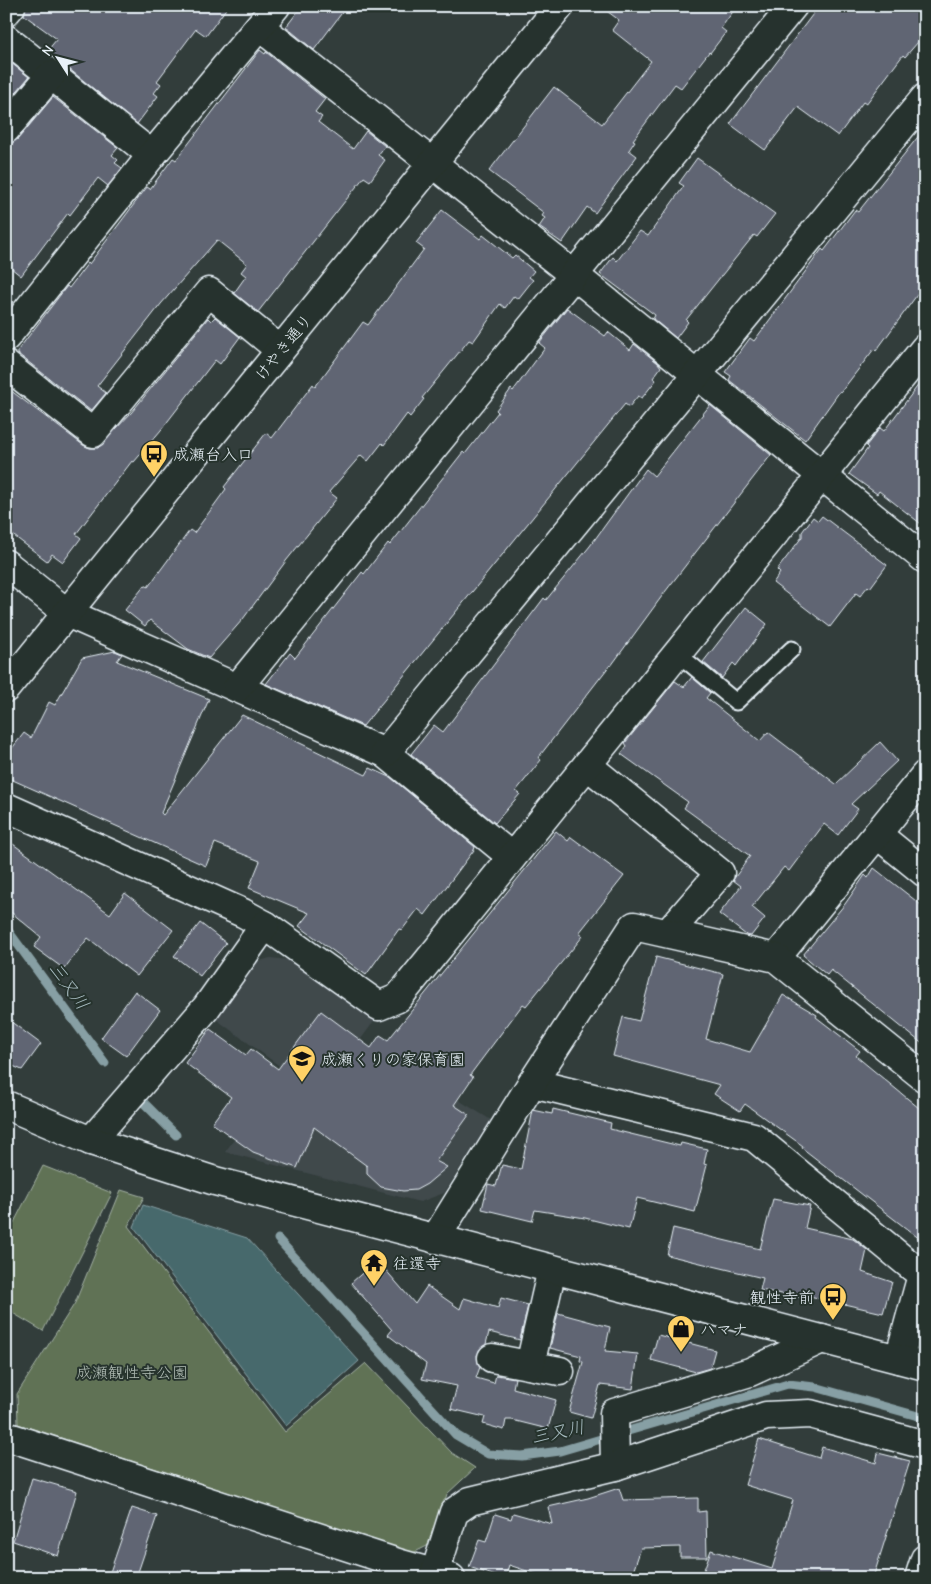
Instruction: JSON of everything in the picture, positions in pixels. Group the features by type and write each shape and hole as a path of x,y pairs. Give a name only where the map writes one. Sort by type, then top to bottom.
{"street":[{"path":"6,12 11,6"},
{"name":"けやき通り","path":"6,688 560,6"},
{"path":"236,688 793,6"},
{"path":"6,337 15,306 152,155 268,16 432,163 574,275 925,559"},
{"path":"6,39 152,155"},
{"path":"6,129 51,75"},
{"path":"385,753 925,98"},
{"path":"6,365 93,433 209,292 280,350"},
{"path":"6,807 243,912 265,925 378,1006 398,998 925,348"},
{"path":"6,564 67,613 385,753 512,858"},
{"path":"587,765 720,874 669,932"},
{"path":"776,958 925,775"},
{"path":"877,834 925,874"},
{"path":"91,1141 206,1008 265,925"},
{"path":"435,1239 532,1083 634,926 669,932 776,958 925,1078"},
{"path":"532,1083 754,1137 922,1275 898,1359"},
{"path":"6,1105 91,1141 215,1181 925,1366"},
{"path":"530,1365 552,1269"},
{"path":"614,1461 614,1412 750,1372 822,1339"},
{"path":"492,1358 560,1371"},
{"path":"6,1436 401,1564 443,1575 454,1512 470,1501 766,1416 810,1414 925,1445"},
{"path":"919,1578 925,1559"}],"lane":[{"path":"677,653 736,702 792,649"}],"shaded area":[{"name":"成瀬くりの家保育園","path":"270,958 288,960 375,1020 320,1094 413,1072 491,1120 444,1193 420,1202 225,1152 285,1070 213,1017 253,963"}],"green space":[{"path":"43,1166 112,1193 43,1331 6,1309 6,1238"},
{"name":"成瀬観性寺公園","path":"121,1190 144,1197 128,1226 285,1432 366,1363 452,1453 475,1468 447,1494 431,1544 413,1553 18,1424 17,1394 75,1303"}],"water":[{"path":"143,1205 247,1238 359,1361 286,1426 134,1227"}],"building":[{"path":"26,6 228,6 206,36 196,29 157,81 161,84 154,93 158,96 137,124 47,51 57,39 24,15"},
{"path":"302,6 347,6 314,50 286,27"},
{"path":"600,6 737,6 721,28 726,32 710,53 681,88 675,84 633,140 635,141 629,150 637,156 595,213 587,207 562,243 539,227 545,218 542,216 544,213 489,171 554,87 602,124 651,61 612,30 619,20"},
{"path":"819,6 925,6 925,34 905,57 903,55 866,104 863,102 838,136 798,107 765,150 730,124"},
{"path":"260,50 265,54 266,52 325,99 315,112 322,117 318,122 353,149 366,131 385,146 378,155 385,160 370,181 364,177 258,312 234,293 246,276 241,272 247,264 217,240 161,304 97,386 106,393 91,411 18,354 18,350 67,286 69,288 89,264 147,187 150,189 173,158 176,160"},
{"path":"6,59 29,77 6,104"},
{"path":"53,97 118,148 112,155 118,160 115,163 122,168 108,186 98,178 70,215 68,213 21,276 6,264 6,144 18,139"},
{"path":"925,128 925,284 876,351 874,349 840,391 805,440 729,380 731,376 725,372 750,338 754,341 822,249 824,251 855,210 858,212"},
{"path":"697,158 775,214 757,237 754,235 686,320 688,322 676,338 653,319 655,315 600,274 613,257 617,261 640,231 648,236 684,186 679,183"},
{"path":"442,210 480,239 483,235 512,258 515,255 534,271 529,277 533,280 518,299 514,296 505,308 500,304 473,342 469,340 422,398 424,399 410,417 407,414 384,445 382,443 368,461 361,455 329,492 337,498 286,561 243,619 209,658 188,649 150,620 145,626 125,610 145,585 148,587 190,530 194,533 226,489 224,487 266,433 272,438 313,384 315,387 363,322 368,325 424,249 416,243"},
{"path":"567,308 605,336 608,332 630,350 634,344 658,363 661,367 653,378 656,380 642,398 638,396 629,407 625,404 363,726 266,684 290,653 295,658 362,572 364,574 388,543 390,545 463,452 465,454 498,412 496,410 511,389 513,391 545,348 539,343"},
{"path":"215,317 240,337 220,364 215,360 161,430 134,462 132,461 76,534 81,538 63,562 52,554 47,561 6,530 6,387 83,445 90,448 98,448 131,413 208,318 211,321"},
{"path":"925,376 925,527 879,491 877,494 849,474 868,448 866,446 880,428 884,431"},
{"path":"710,405 771,455 665,592 611,666 538,758 541,760 516,791 520,794 495,823 411,754 434,725 443,732 544,598 546,600 590,546 646,469 654,476"},
{"path":"822,516 887,565 870,588 868,586 860,596 856,593 830,627 773,583 780,573 777,570 802,537 802,532 813,517 818,521"},
{"path":"746,607 767,624 736,666 733,663 722,678 703,662"},
{"path":"115,651 122,654 117,661 209,699 161,813 163,815 242,715 366,775 370,768 390,777 475,847 474,850 425,915 418,909 402,930 399,929 366,975 299,926 309,913 249,888 260,861 215,843 206,866 6,777 6,756 24,733 31,738 49,702 55,705 82,658"},
{"path":"692,677 710,693 706,698 760,741 768,732 836,784 880,742 897,761 851,804 858,809 838,835 824,824 789,871 784,867 752,907 765,918 751,936 746,935 719,914 741,886 733,880 750,856 684,808 688,802 621,754 627,746 625,743 675,681 684,687"},
{"path":"556,831 568,841 571,837 624,876 579,933 583,936 526,1006 523,1004 470,1075 473,1077 454,1105 469,1115 436,1161 447,1167 427,1184 416,1190 403,1191 381,1187 367,1174 367,1166 314,1127 297,1168 253,1152 212,1123 231,1097 185,1063 210,1029 246,1055 251,1049 278,1069 321,1011 371,1048 380,1035 388,1040"},
{"path":"6,839 110,914 125,893 173,930 137,976 88,938 64,969 34,947 41,937 6,908"},
{"path":"874,868 925,908 925,1046 831,970 827,975 803,955 845,904 865,875 868,878"},
{"path":"200,923 226,943 200,976 174,956"},
{"path":"656,957 723,974 706,1039 750,1052 783,995 817,1015 816,1017 860,1051 856,1056 925,1113 925,1243 802,1148 803,1146 745,1104 740,1111 714,1094 720,1085 613,1056 623,1017 639,1021"},
{"path":"135,991 160,1010 126,1056 101,1038"},
{"path":"6,1018 41,1044 22,1070 6,1063"},
{"path":"553,1109 611,1123 610,1129 680,1146 681,1143 707,1149 704,1164 707,1165 695,1212 637,1198 629,1229 585,1218 535,1210 532,1221 482,1209 488,1184 496,1186 502,1165 521,1169 533,1110 552,1114"},
{"path":"773,1199 810,1206 805,1228 853,1239 867,1250 862,1272 892,1282 883,1313 805,1295 804,1298 760,1290 763,1278 667,1255 673,1228 760,1249"},
{"path":"377,1260 415,1304 427,1286 460,1309 464,1298 498,1308 501,1298 528,1305 520,1340 489,1332 486,1344 477,1355 480,1367 476,1378 494,1383 496,1375 515,1378 513,1388 556,1400 548,1429 506,1420 504,1430 483,1424 485,1417 451,1409 457,1386 422,1379 426,1364 388,1335 392,1330 351,1283"},
{"path":"558,1313 610,1327 605,1351 638,1354 633,1389 600,1385 591,1418 569,1412 583,1362 580,1361 581,1356 550,1348"},
{"path":"658,1335 715,1350 710,1368 696,1372 651,1360"},
{"path":"759,1439 819,1458 822,1447 876,1463 878,1453 910,1461 873,1578 701,1578 711,1550 772,1569 793,1500 745,1485"},
{"path":"32,1478 77,1491 58,1556 13,1541"},
{"path":"619,1488 623,1500 698,1498 698,1512 706,1511 707,1557 680,1557 680,1547 641,1548 631,1578 548,1578 509,1565 505,1578 502,1578 469,1567 479,1540 486,1542 495,1514 511,1519 513,1513 552,1524 548,1507 588,1498"},
{"path":"132,1508 157,1516 136,1578 108,1578"}],"waterway":[{"name":"三又川","path":"6,928 105,1063"},
{"name":"三又川","path":"144,1103 176,1135"},
{"name":"三又川","path":"278,1239 456,1435 488,1454 522,1456 560,1451 788,1384 815,1387 925,1418"}],"place":[{"name":"成瀬台入口","path":"154,478"},
{"name":"成瀬くりの家保育園","path":"302,1083"},
{"name":"往還寺","path":"374,1287"},
{"name":"観性寺前","path":"833,1321"},
{"name":"ハマナ","path":"681,1353"}]}
